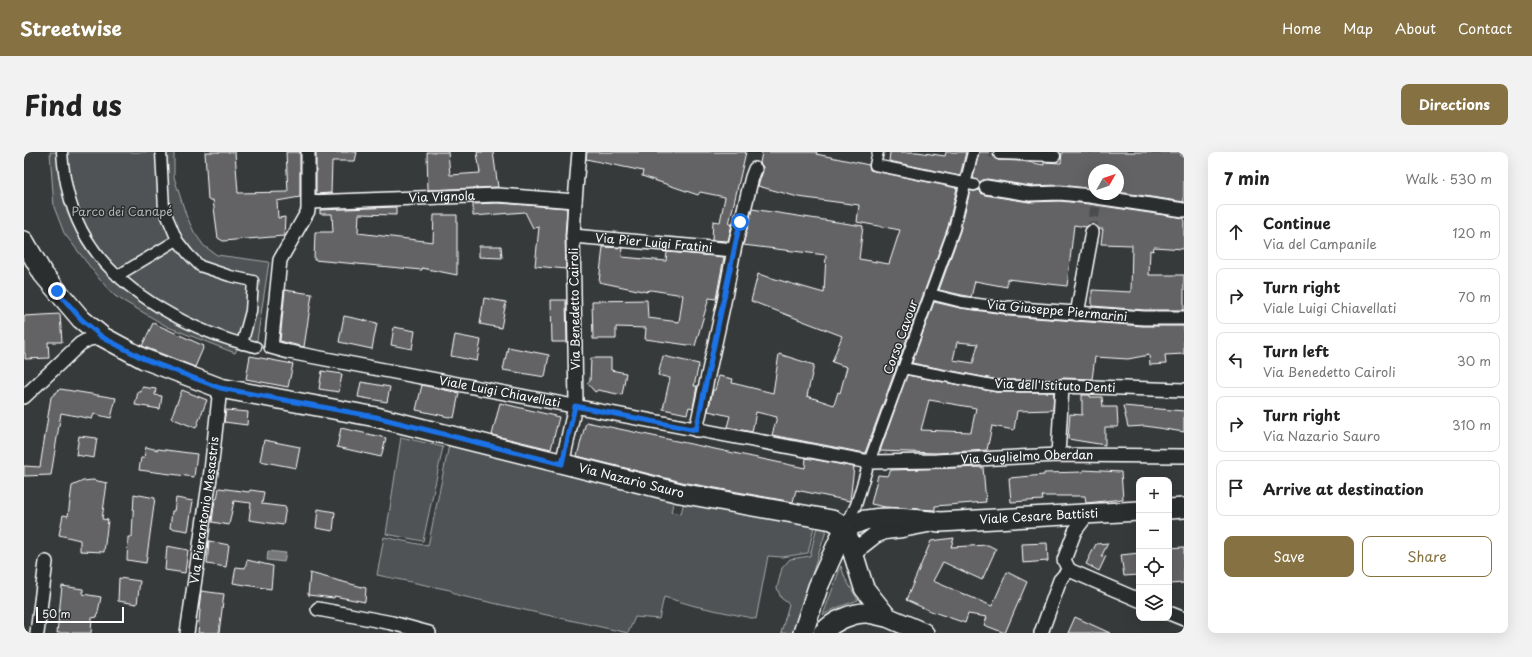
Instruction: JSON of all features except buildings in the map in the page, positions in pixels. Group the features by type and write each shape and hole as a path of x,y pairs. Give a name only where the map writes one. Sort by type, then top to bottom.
{"main road":[{"name":"Via Nazario Sauro","path":"24,241 43,274 81,319 102,337 144,359 220,388 376,417 680,493 832,520 845,527"},
{"path":"1172,509 1184,508"},
{"name":"Viale Cesare Battisti","path":"845,527 864,520 879,519 917,519 940,522 1136,511"},
{"path":"845,527 864,588 887,617"},
{"path":"802,630 818,588 845,527"},
{"path":"823,633 838,621 851,616 867,613 887,617 924,633"}],"street":[{"path":"62,152 67,192 75,216 87,240 117,276 136,292 172,314 203,329 242,344 256,347"},
{"path":"161,152 164,209 177,240 200,266 230,276 253,281 251,310 242,344"},
{"path":"308,152 309,202"},
{"name":"Via Benedetto Cairoli","path":"562,464 575,406 576,383 573,236 579,152"},
{"path":"878,152 875,165 975,185 1030,194 1060,192 1096,200 1184,210"},
{"name":"Corso Cavour","path":"845,527 856,505 903,368 954,229 975,185 973,152"},
{"path":"999,154 1055,156"},
{"path":"696,430 734,250 755,169"},
{"name":"Via Vignola","path":"309,202 498,195 575,201"},
{"name":"Viale Luigi Chiavellati","path":"309,202 308,211 280,260 271,347 297,354 870,462"},
{"path":"1077,314 1092,232"},
{"name":"Via Pier Luigi Fratini","path":"573,236 734,250"},
{"path":"117,276 177,240"},
{"path":"24,261 43,274"},
{"name":"Via Giuseppe Piermarini","path":"930,294 962,302 1009,308 1144,318 1184,318"},
{"path":"80,344 83,330 81,319"},
{"path":"24,397 80,344 89,339 102,337"},
{"name":"Via dell'Istituto Denti","path":"903,368 997,386 1062,386 1184,390"},
{"path":"1058,455 1062,386"},
{"name":"Via Pierantonio Mesastris","path":"187,633 211,471 220,388"},
{"name":"Via Guglielmo Oberdan","path":"870,462 936,461 1058,455 1184,456"},
{"path":"1087,515 1075,531 1064,560 1069,570 1136,599"},
{"name":"Viale Cesare Battisti","path":"854,557 861,546 875,535 885,531 940,522"},
{"path":"37,633 46,562"},
{"path":"1041,633 1060,580 1069,570"},
{"path":"318,609 391,628 429,633"},
{"path":"1172,613 1184,619"}],"green space":[{"name":"Parco dei Canapé","path":"50,152 174,152 174,177 186,215 194,232 204,246 217,255 269,262 255,353 237,349 235,353 168,327 115,296 101,281 64,233 54,207"},
{"path":"401,437 443,447 423,541 386,534"},
{"path":"449,445 675,495 671,512 681,514 685,497 815,522 808,553 782,557 768,556 756,619 695,606 664,597 659,619 635,617 628,633 457,595 450,590 377,575 384,537 428,546"},
{"path":"817,526 827,528 793,633 781,633 789,604 781,598 777,588 782,568 790,559 810,556"},
{"path":"841,566 845,578 858,600 836,608 823,615"}],"shaded area":[{"path":"268,551 286,553 284,562 267,560"}],"tunnel":[{"path":"990,152 999,154"},
{"path":"1092,232 1096,202"}],"route":[{"path":"57,291 81,319 102,337 144,359 185,376 220,388 376,417 562,464 575,406 696,430 740,222"}]}
